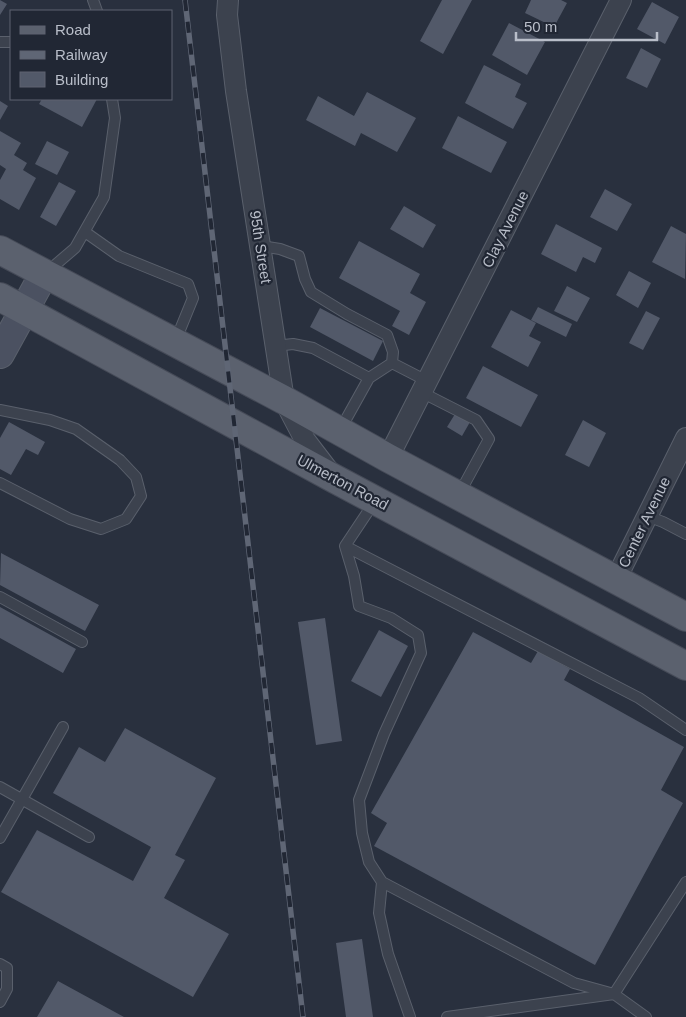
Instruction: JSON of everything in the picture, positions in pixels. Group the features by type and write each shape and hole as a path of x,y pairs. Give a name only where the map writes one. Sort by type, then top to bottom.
{"main road":[{"path":"0,250 284,400 458,496 686,617"},
{"name":"Ulmerton Road","path":"12,304 233,422 335,480 376,500 686,666"}],"street":[{"name":"95th Street","path":"228,0 227,15 236,91 284,400 305,440 335,480"},
{"name":"Clay Avenue","path":"388,458 622,0"},
{"path":"0,354 12,304 44,274"},
{"name":"Center Avenue","path":"616,579 686,438"}],"lane":[{"path":"44,274 75,248 104,197 115,118 112,100"},
{"path":"85,232 119,256 188,284 193,298 175,343"},
{"path":"261,246 280,249 299,256 305,279 311,292 347,314 386,334 393,352 392,363"},
{"path":"276,346 293,344 313,348 369,378"},
{"path":"392,363 476,420 489,439 458,496"},
{"path":"340,431 369,378 392,363"},
{"path":"0,410 50,420 76,429 120,460 136,477 141,496 126,519 102,529 70,519 0,483"},
{"path":"345,546 376,500"},
{"path":"647,516 686,534"},
{"path":"345,546 639,698 686,730"},
{"path":"345,546 354,576 359,606 391,618 418,635 422,653 384,734 359,800 362,833 369,862 382,882 574,982 614,994 646,1017"},
{"path":"0,597 82,642"},
{"path":"0,838 63,727"},
{"path":"0,787 88,837"},
{"path":"382,882 379,913 388,954 410,1017"},
{"path":"447,1017 614,994 686,882"},
{"path":"0,964 7,968 7,989 0,1002"}],"building":[{"path":"0,0 7,4 0,15"},
{"path":"442,0 472,0 443,54 420,41"},
{"path":"531,0 561,0 567,3 554,27 525,13"},
{"path":"652,2 679,17 665,44 637,29"},
{"path":"509,23 545,42 527,75 492,55"},
{"path":"641,48 661,59 647,88 626,78"},
{"path":"484,65 521,84 515,97 527,103 513,129 465,103"},
{"path":"367,92 416,118 397,152 361,133 355,146 306,120 318,96 354,116"},
{"path":"41,100 96,100 82,127 39,104"},
{"path":"0,101 8,106 0,120"},
{"path":"458,116 507,142 491,173 442,148"},
{"path":"0,131 21,143 14,155 27,163 23,170 36,178 19,210 0,199 0,180 6,169 0,165"},
{"path":"47,141 69,152 57,175 35,164"},
{"path":"59,182 76,191 56,226 40,217"},
{"path":"605,189 632,204 617,231 590,217"},
{"path":"404,206 436,225 423,248 390,229"},
{"path":"556,224 602,248 595,263 583,257 576,272 541,254"},
{"path":"671,226 686,234 685,279 652,262"},
{"path":"359,241 420,274 410,293 426,302 409,335 392,326 400,311 339,278"},
{"path":"629,271 651,283 638,308 616,295"},
{"path":"567,286 590,298 577,322 554,311"},
{"path":"538,307 572,324 566,337 531,320"},
{"path":"320,308 383,341 373,361 310,327"},
{"path":"511,310 536,323 529,336 541,342 528,367 491,347"},
{"path":"646,311 660,318 643,350 629,343"},
{"path":"483,366 538,395 521,427 466,398"},
{"path":"455,414 470,422 462,436 447,427"},
{"path":"583,420 606,433 589,467 565,455"},
{"path":"9,422 45,442 38,455 26,449 11,475 0,469 0,438"},
{"path":"1,553 99,605 85,631 0,585"},
{"path":"0,607 76,649 63,673 0,638"},
{"path":"325,618 342,741 316,745 298,622"},
{"path":"379,630 408,646 381,697 351,681"},
{"path":"473,632 531,663 538,651 570,669 564,680 684,747 661,790 683,803 595,965 374,846 387,823 371,813"},
{"path":"125,728 216,778 175,855 185,860 164,898 229,934 193,997 1,892 37,830 133,881 151,847 53,793 79,747 105,762"},
{"path":"362,939 373,1017 346,1017 336,943"},
{"path":"58,981 124,1017 37,1017"}],"railway":[{"path":"185,0 303,1017"}]}
